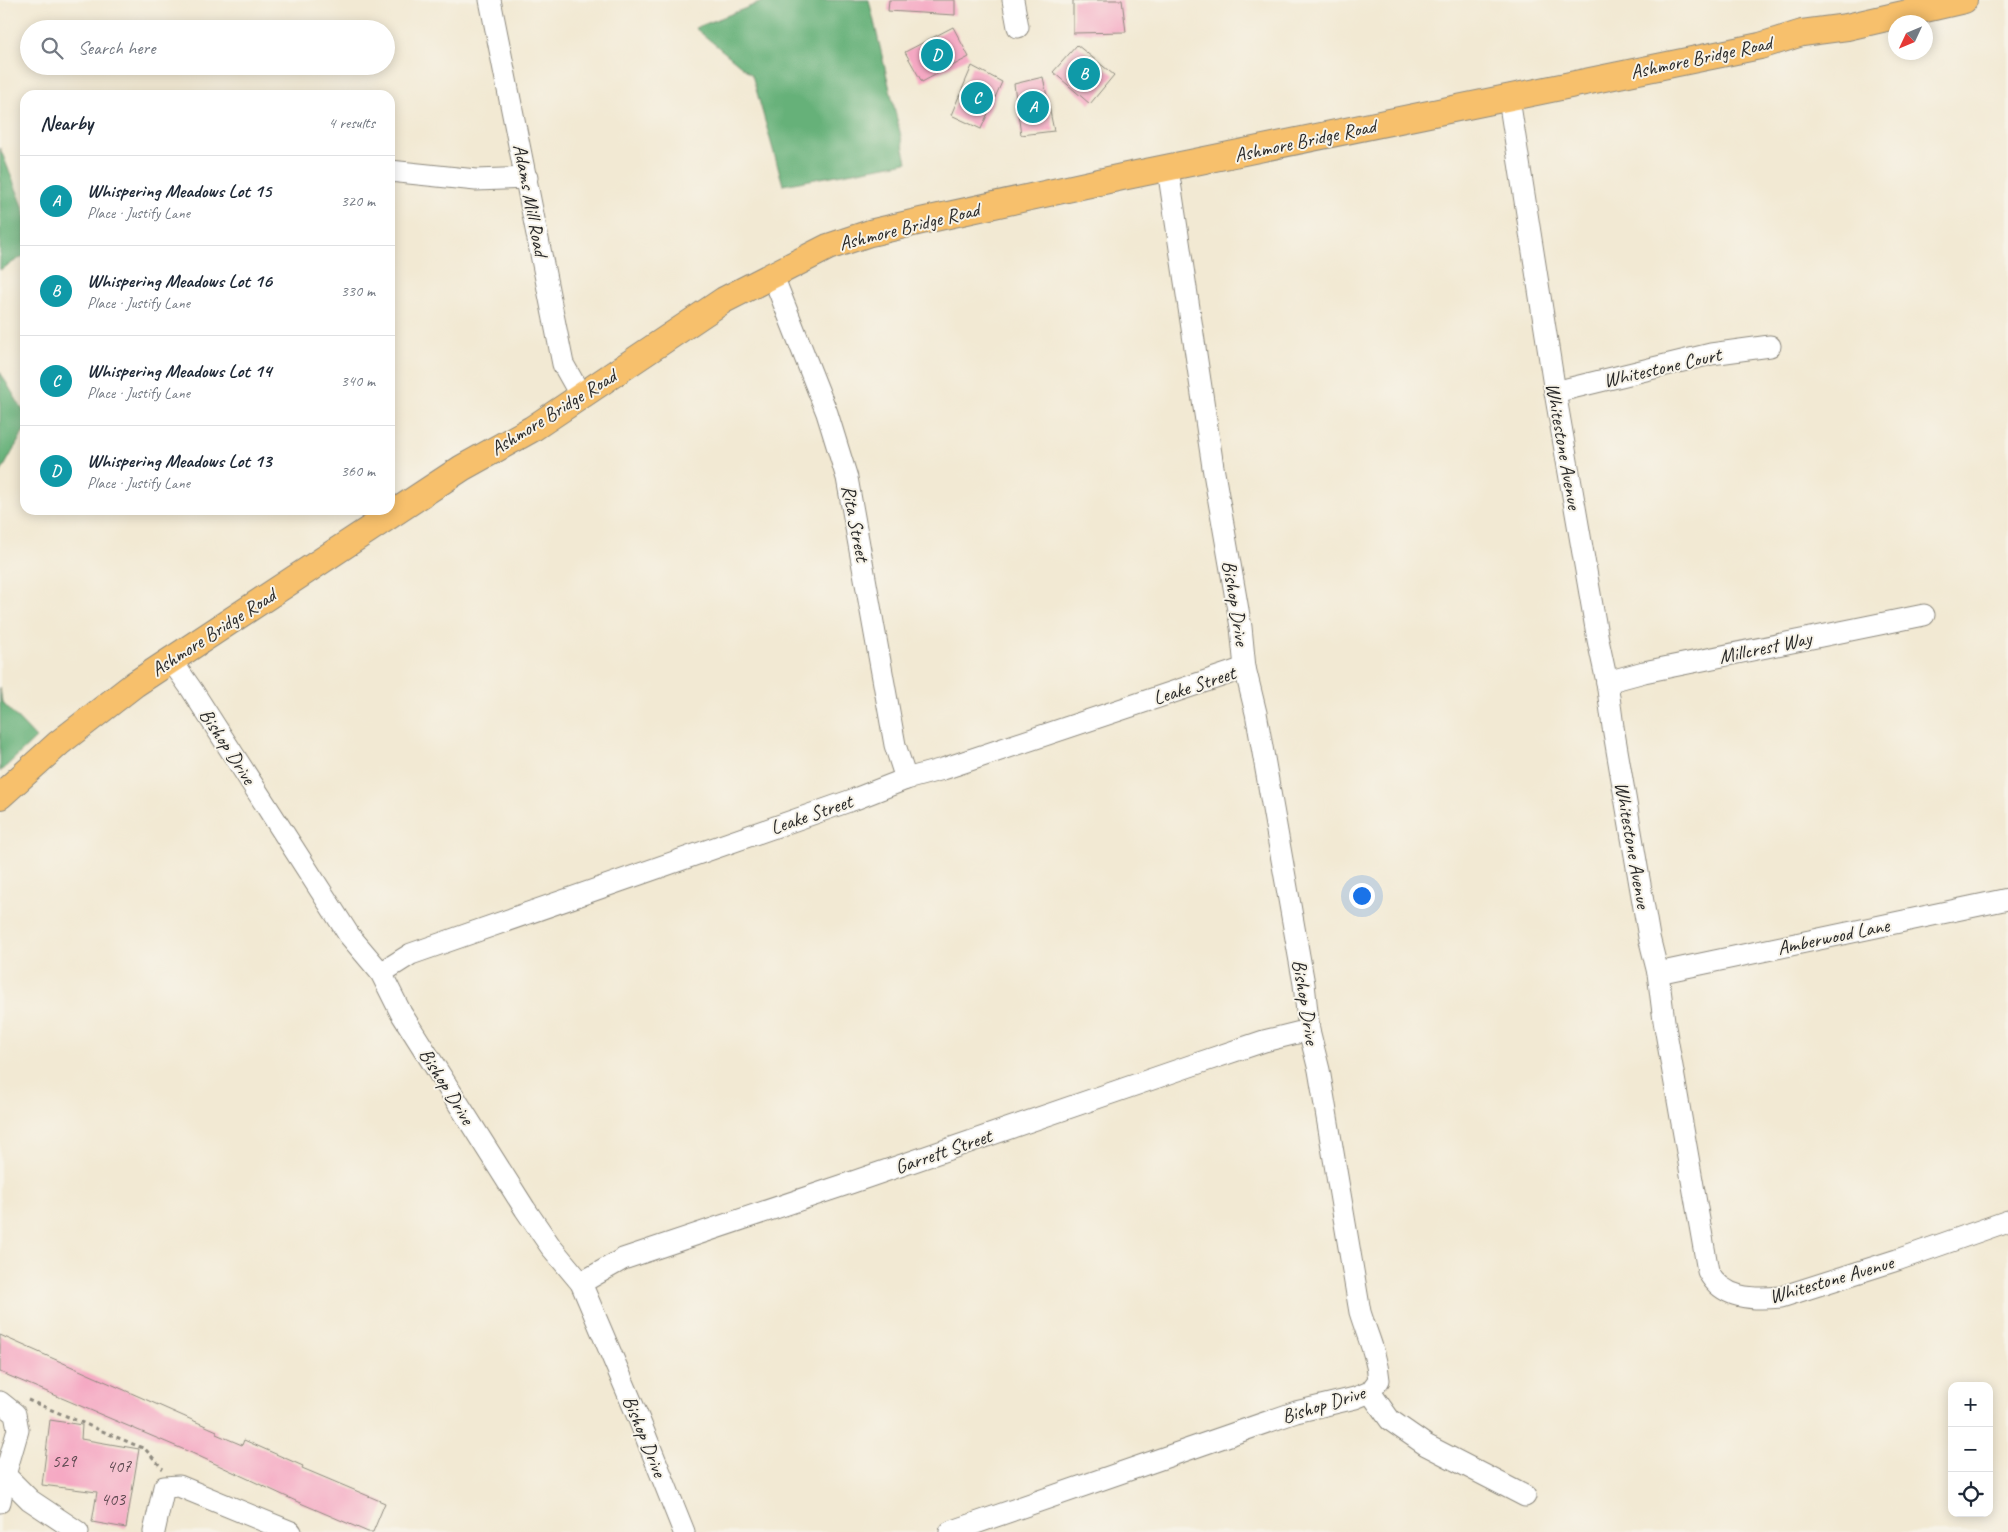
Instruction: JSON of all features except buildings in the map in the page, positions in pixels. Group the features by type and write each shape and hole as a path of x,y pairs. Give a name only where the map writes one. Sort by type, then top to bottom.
{"main road":[{"name":"Ashmore Bridge Road","path":"395,512 462,468 532,429 724,300 828,247 870,233 1093,183 1760,46 1802,33 1847,27 1964,0"},
{"name":"Ashmore Bridge Road","path":"0,796 59,743 101,709 171,660 391,515"}],"street":[{"name":"Adams Mill Road","path":"490,0 563,364 581,396"},
{"path":"1013,0 1018,27"},
{"name":"Whitestone Avenue","path":"1509,99 1555,392 1607,682 1648,928 1658,973 1664,1020 1706,1254 1705,1262 1712,1279 1723,1290 1740,1297 1763,1299 1782,1297 1897,1260 2008,1221"},
{"name":"Bishop Drive","path":"950,1532 1296,1412 1355,1398 1370,1392 1378,1380 1377,1362 1360,1312 1319,1070 1309,1030 1304,984 1256,713 1245,668 1241,627 1213,467 1168,169"},
{"path":"395,172 476,180 527,178"},
{"name":"Rita Street","path":"773,276 827,413 848,478 895,745 906,779"},
{"name":"Whitestone Court","path":"1555,392 1711,354 1770,346"},
{"name":"Millcrest Way","path":"1607,682 1644,672 1924,615"},
{"name":"Bishop Drive","path":"171,660 349,935 381,973 401,1013 525,1209 551,1246 581,1282 684,1532"},
{"name":"Leake Street","path":"381,973 411,954 855,799 906,779 943,769 1245,668"},
{"name":"Amberwood Lane","path":"1658,973 2008,899"},
{"name":"Garrett Street","path":"581,1282 623,1260 1264,1041 1309,1030"},
{"path":"1370,1392 1390,1420 1426,1445 1525,1496"},
{"path":"0,1402 15,1414 18,1430 2,1472 0,1502"},
{"path":"2,1472 30,1500 78,1532"},
{"path":"154,1532 164,1487 179,1486 292,1532"}],"path":[{"path":"0,1402 26,1399 145,1449 179,1486"}],"green space":[{"path":"767,0 869,0 907,162 783,185 752,75 695,28"},
{"path":"0,148 20,198 20,258 0,270"},
{"path":"0,372 20,406 20,438 0,474"},
{"path":"0,688 2,702 36,738 0,772"}],"place":[{"name":"Whispering Meadows Lot 13","path":"937,55"},
{"name":"Whispering Meadows Lot 16","path":"1084,74"},
{"name":"Whispering Meadows Lot 14","path":"977,98"},
{"name":"Whispering Meadows Lot 15","path":"1033,107"}]}
